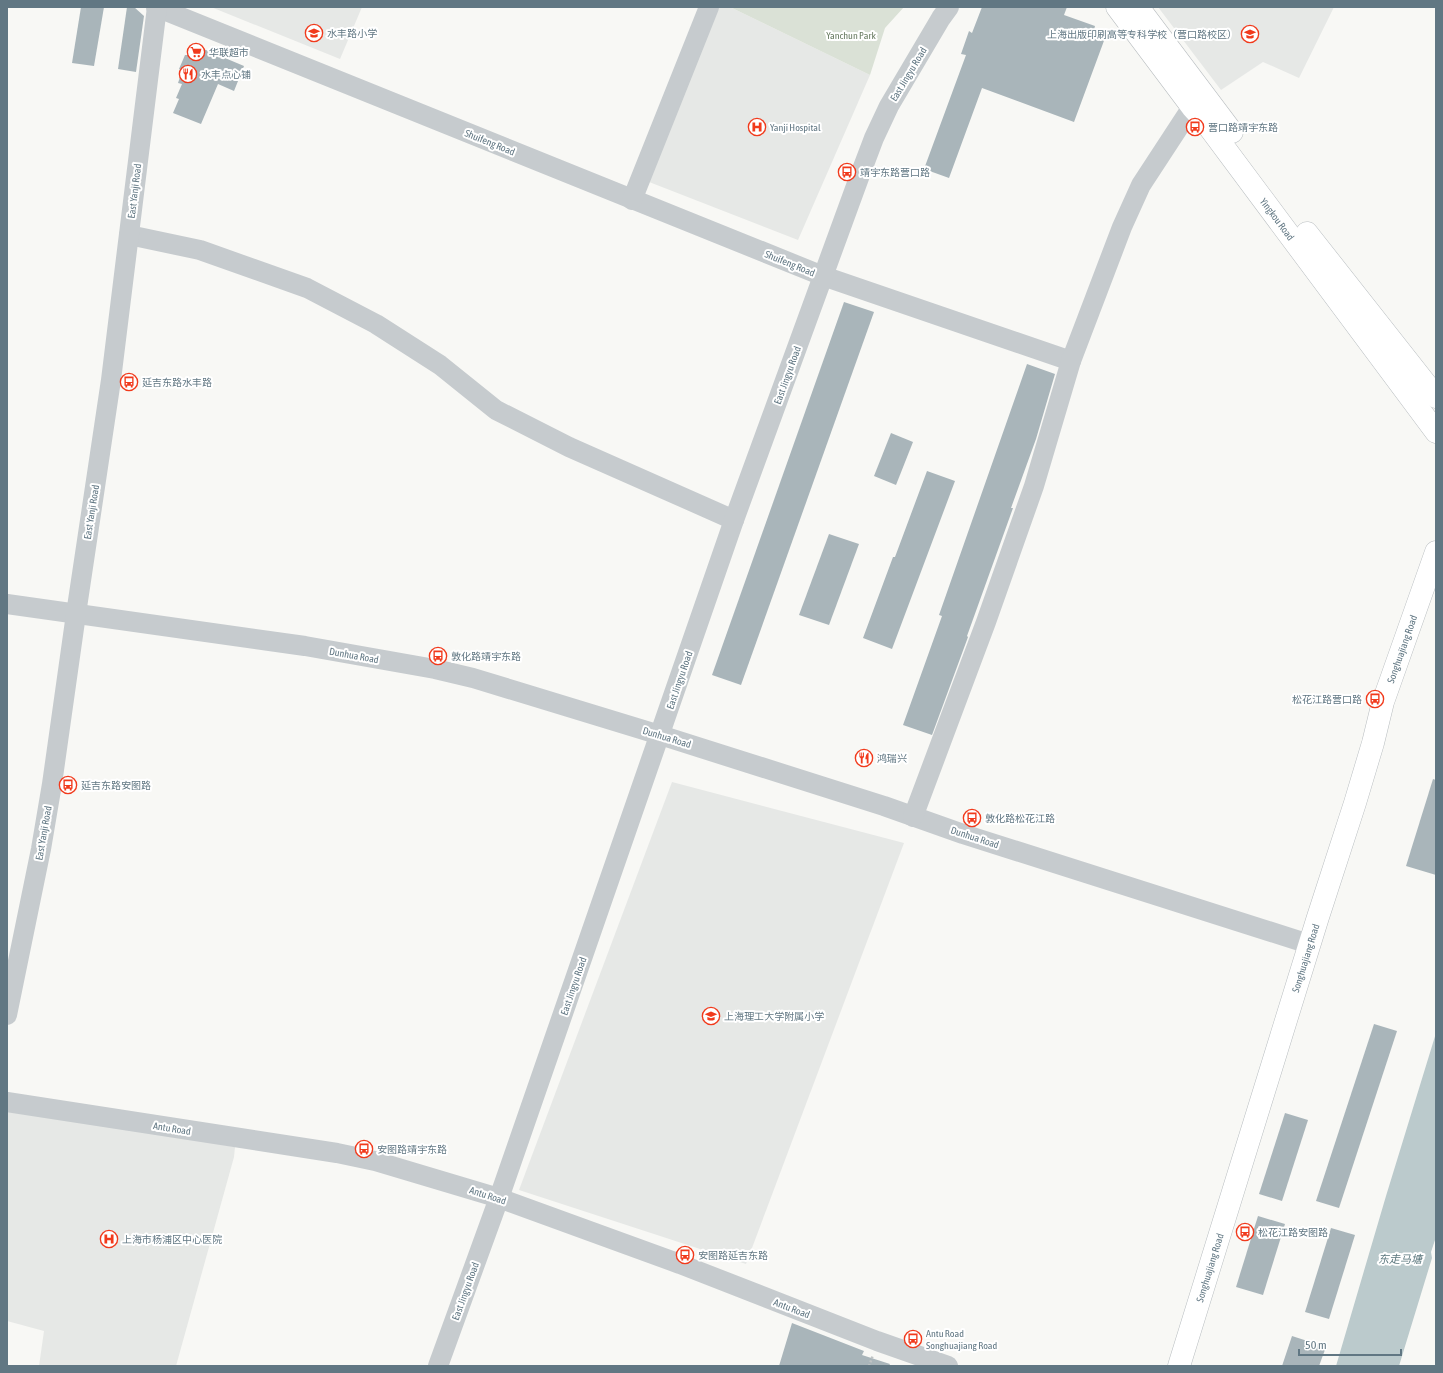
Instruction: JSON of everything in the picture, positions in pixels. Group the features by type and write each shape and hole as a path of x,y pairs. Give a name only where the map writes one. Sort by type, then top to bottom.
{"main road":[{"name":"Yingkou Road","path":"1117,7 1192,107 1203,119 1436,432"},
{"name":"Yingkou Road","path":"1138,7 1322,254 1436,397"},
{"name":"Songhuajiang Road","path":"1179,1366 1309,944 1373,743 1383,702 1436,552"}],"street":[{"name":"Shuifeng Road","path":"157,7 823,276 1071,361"},
{"name":"East Yanji Road","path":"7,1015 52,784 111,380 157,7"},
{"path":"632,200 709,7"},
{"name":"East Jingyu Road","path":"438,1366 499,1198 734,520 863,168 889,106 949,7"},
{"path":"913,817 986,622 1031,494 1071,361 1122,227 1141,185 1192,107"},
{"path":"129,235 200,250 306,288 376,324 433,360 496,410 569,447 734,520"},
{"name":"Dunhua Road","path":"7,604 305,646 435,669 473,678 884,806 963,834 1309,944"},
{"name":"Antu Road","path":"7,1102 337,1152 375,1161 499,1198 680,1264 877,1341 948,1366"}],"shaded area":[{"name":"水丰路小学","path":"211,7 362,7 340,59"},
{"name":"Yanji Hospital","path":"718,7 730,7 870,75 798,240 644,180"},
{"name":"上海出版印刷高等专科学校（营口路校区）","path":"1158,7 1334,7 1299,78 1263,62 1221,90"},
{"name":"上海理工大学附属小学","path":"672,782 904,843 746,1264 519,1190"},
{"name":"上海市杨浦区中心医院","path":"7,1108 235,1147 234,1157 176,1366 39,1366 44,1331 7,1321"}],"green space":[{"name":"Yanchun Park","path":"730,7 904,7 885,28 870,75"}],"water":[{"name":"东走马塘","path":"1436,1033 1436,1237 1431,1252 1432,1258 1399,1366 1336,1366 1386,1196"}],"building":[{"path":"81,7 104,7 94,66 72,63"},
{"path":"127,7 134,7 144,16 136,72 118,69"},
{"path":"982,7 1067,7 1064,15 1095,26 1093,34 1105,38 1074,122 982,88 949,178 924,169 966,55 961,54 969,31 972,33"},
{"path":"194,45 244,66 234,91 218,84 201,124 173,113 179,99 176,98 182,84 178,83 182,71 179,69 185,55 190,55"},
{"path":"844,302 874,312 741,685 712,675"},
{"path":"1027,364 1055,374 1036,439 1011,508 1013,508 932,735 903,725 942,616 939,615"},
{"path":"891,433 913,442 896,485 874,476"},
{"path":"927,471 955,481 892,649 863,638"},
{"path":"829,534 859,544 829,625 799,615"},
{"path":"1433,779 1436,780 1436,875 1406,866"},
{"path":"1374,1024 1397,1031 1339,1208 1316,1201"},
{"path":"1285,1113 1308,1120 1282,1201 1259,1194"},
{"path":"1258,1216 1285,1224 1263,1295 1236,1287"},
{"path":"1331,1228 1355,1235 1329,1319 1305,1312"},
{"path":"792,1323 864,1351 862,1355 890,1364 889,1366 779,1366"},
{"path":"1292,1336 1326,1347 1319,1366 1282,1366"}],"place":[{"name":"水丰路小学","path":"314,33"},
{"name":"上海出版印刷高等专科学校（营口路校区）","path":"1250,34"},
{"name":"华联超市","path":"196,52"},
{"name":"水丰点心铺","path":"188,74"},
{"name":"Yanji Hospital","path":"757,127"},
{"name":"营口路靖宇东路","path":"1195,127"},
{"name":"靖宇东路营口路","path":"847,172"},
{"name":"延吉东路水丰路","path":"129,382"},
{"name":"敦化路靖宇东路","path":"438,656"},
{"name":"松花江路营口路","path":"1375,699"},
{"name":"鸿瑞兴","path":"864,758"},
{"name":"延吉东路安图路","path":"68,785"},
{"name":"敦化路松花江路","path":"972,818"},
{"name":"上海理工大学附属小学","path":"711,1016"},
{"name":"安图路靖宇东路","path":"364,1149"},
{"name":"松花江路安图路","path":"1245,1232"},
{"name":"上海市杨浦区中心医院","path":"109,1239"},
{"name":"安图路延吉东路","path":"685,1255"},
{"name":"Antu Road Songhuajiang Road","path":"913,1339"}]}
